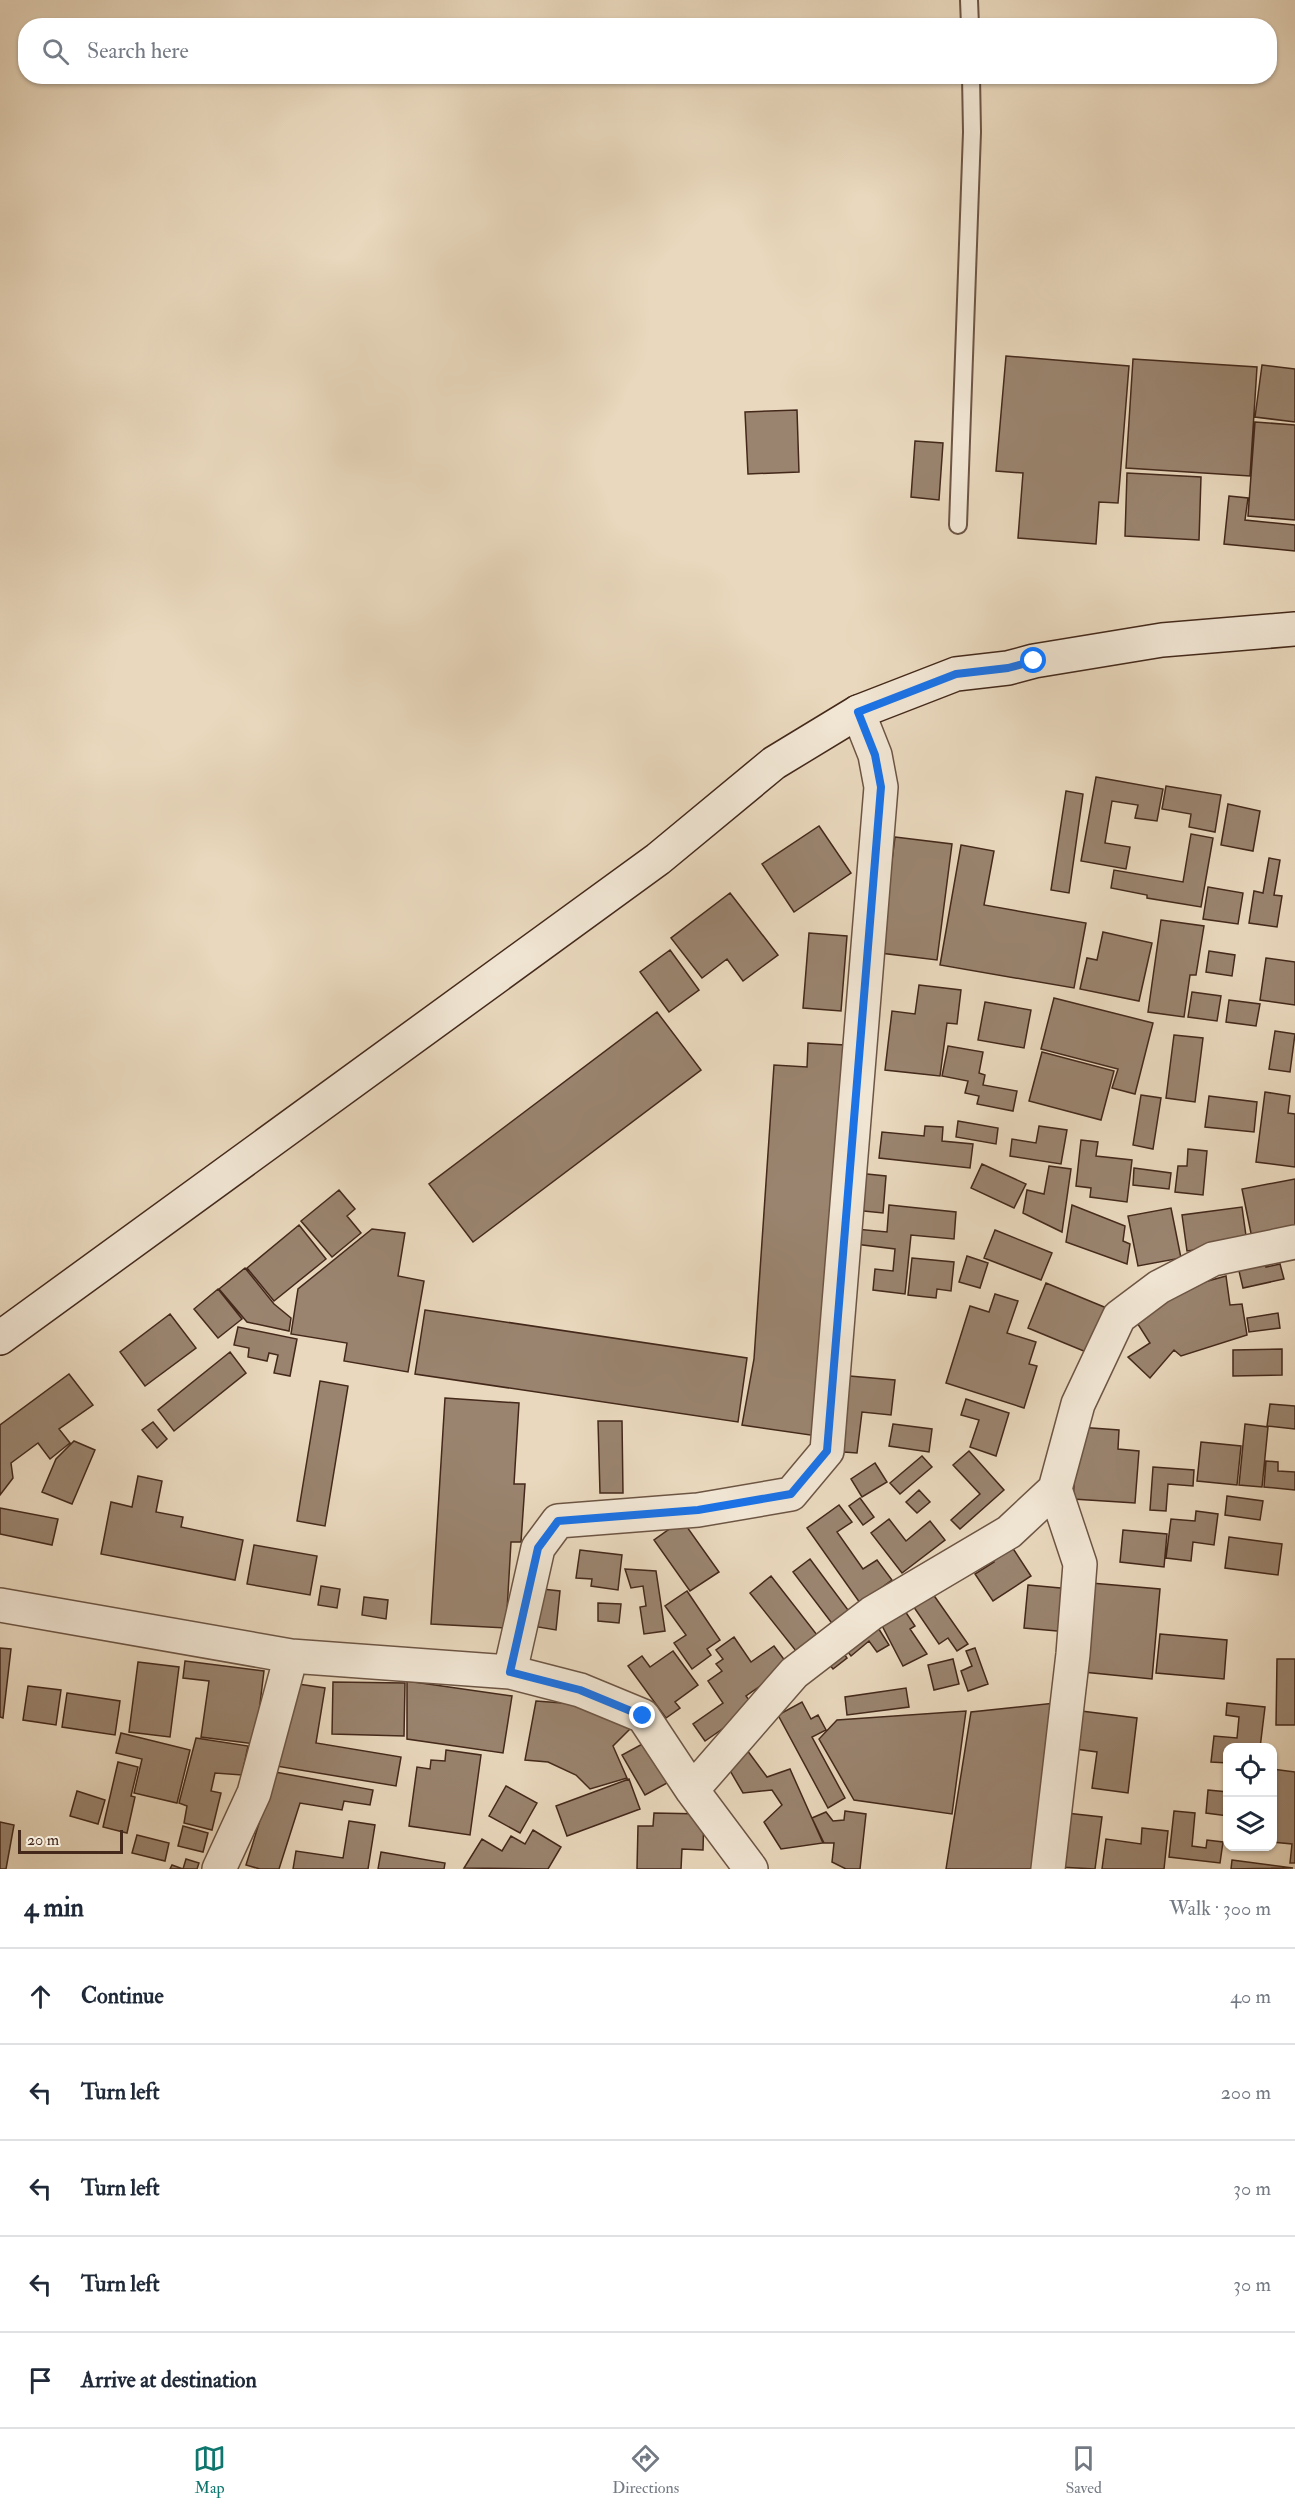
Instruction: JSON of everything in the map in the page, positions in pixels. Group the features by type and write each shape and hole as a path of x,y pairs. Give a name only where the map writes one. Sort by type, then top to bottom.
{"street":[{"path":"0,1338 658,859 774,763 858,712 956,674 1008,668 1034,661 1162,640 1295,629"},
{"path":"510,1672 538,1548 558,1521 698,1510 791,1494 827,1451 881,787 875,755 858,712"},
{"path":"692,1790 794,1673 872,1613 1009,1532 1055,1489 1078,1404 1119,1317 1160,1287 1212,1259 1295,1242"},
{"path":"1048,1869 1073,1654 1080,1564 1055,1489"},
{"path":"0,1605 291,1656 510,1672 580,1690 643,1716 748,1868"},
{"path":"219,1869 254,1793 291,1656"}],"lane":[{"path":"969,0 970,18"},
{"path":"958,525 972,132 971,84"}],"building":[{"path":"1006,356 1129,366 1118,503 1099,502 1096,544 1018,538 1023,473 996,471"},
{"path":"1133,359 1257,367 1250,476 1126,468"},
{"path":"1262,365 1295,369 1295,422 1255,417"},
{"path":"797,410 799,472 748,474 745,412"},
{"path":"1255,422 1295,425 1295,520 1248,516"},
{"path":"915,441 943,443 939,500 911,497"},
{"path":"1127,473 1201,477 1199,540 1125,536"},
{"path":"1229,496 1248,498 1245,520 1295,525 1295,551 1224,544"},
{"path":"1096,777 1163,789 1157,821 1135,818 1138,805 1112,801 1105,843 1130,847 1126,869 1081,861"},
{"path":"1166,786 1221,795 1215,832 1189,827 1191,814 1162,809"},
{"path":"1066,791 1083,794 1069,893 1051,890"},
{"path":"1228,804 1260,811 1253,851 1221,845"},
{"path":"819,826 851,873 794,912 762,864"},
{"path":"1191,834 1213,838 1201,907 1147,898 1147,895 1111,888 1114,870 1183,882"},
{"path":"895,837 952,844 937,960 880,953"},
{"path":"961,845 994,851 984,905 1086,923 1074,988 940,965"},
{"path":"1269,858 1280,860 1274,895 1282,896 1277,927 1249,923 1254,891 1263,893"},
{"path":"1208,887 1243,893 1238,924 1203,919"},
{"path":"730,893 778,955 743,981 727,959 702,978 671,938"},
{"path":"1161,920 1204,926 1196,975 1190,975 1184,1017 1148,1012"},
{"path":"1103,932 1152,943 1139,1001 1080,989 1087,958 1097,960"},
{"path":"809,933 847,936 841,1011 803,1008"},
{"path":"670,950 699,990 669,1012 640,972"},
{"path":"1209,951 1235,955 1232,976 1206,972"},
{"path":"1266,958 1295,962 1295,1005 1260,1000"},
{"path":"919,985 961,990 957,1024 947,1023 940,1076 885,1070 892,1011 915,1014"},
{"path":"1192,992 1221,996 1217,1021 1188,1017"},
{"path":"1054,998 1153,1023 1135,1094 1112,1088 1118,1069 1041,1049"},
{"path":"1229,1000 1260,1004 1256,1026 1226,1022"},
{"path":"985,1002 1031,1010 1024,1048 978,1040"},
{"path":"657,1012 701,1070 473,1242 429,1184"},
{"path":"1275,1031 1295,1034 1290,1072 1269,1069"},
{"path":"1174,1035 1203,1038 1195,1102 1166,1098"},
{"path":"808,1043 845,1045 824,1437 742,1425 754,1359 774,1065 807,1067"},
{"path":"948,1046 983,1052 979,1073 985,1075 983,1085 1017,1091 1013,1111 977,1104 979,1096 965,1093 968,1081 942,1076"},
{"path":"1042,1052 1114,1071 1101,1120 1029,1101"},
{"path":"1265,1092 1290,1096 1288,1113 1295,1114 1295,1167 1256,1162"},
{"path":"1141,1095 1161,1098 1153,1149 1133,1145"},
{"path":"1209,1096 1257,1102 1254,1132 1205,1127"},
{"path":"958,1121 998,1128 996,1144 956,1137"},
{"path":"925,1126 943,1127 942,1141 973,1144 970,1168 879,1158 882,1132 924,1136"},
{"path":"1039,1126 1067,1130 1061,1164 1010,1156 1012,1139 1036,1143"},
{"path":"1081,1140 1098,1142 1096,1156 1132,1160 1127,1202 1090,1197 1091,1188 1076,1186"},
{"path":"1188,1149 1207,1151 1203,1195 1175,1192 1178,1166 1187,1166"},
{"path":"982,1164 1026,1184 1014,1208 971,1188"},
{"path":"1049,1166 1071,1169 1062,1232 1023,1213 1027,1190 1044,1194"},
{"path":"1134,1168 1171,1173 1169,1189 1133,1185"},
{"path":"857,1173 886,1176 883,1213 854,1210"},
{"path":"1295,1179 1295,1235 1253,1243 1242,1189"},
{"path":"339,1190 355,1209 347,1216 361,1233 332,1257 301,1221"},
{"path":"889,1205 956,1212 954,1239 911,1235 905,1294 873,1290 875,1269 893,1271 895,1249 855,1244 856,1229 887,1232"},
{"path":"1072,1205 1125,1226 1123,1241 1130,1244 1127,1264 1066,1242"},
{"path":"1242,1207 1247,1243 1187,1251 1182,1215"},
{"path":"1171,1208 1181,1258 1138,1266 1128,1216"},
{"path":"299,1225 326,1259 274,1301 247,1268"},
{"path":"372,1229 405,1233 398,1276 424,1281 408,1372 344,1361 347,1343 291,1334 298,1289"},
{"path":"995,1230 1052,1253 1041,1280 984,1258"},
{"path":"1263,1252 1266,1267 1280,1264 1284,1279 1243,1288 1236,1258"},
{"path":"967,1256 988,1263 980,1288 959,1282"},
{"path":"912,1258 954,1262 951,1291 937,1289 936,1298 908,1295"},
{"path":"245,1268 274,1304 291,1318 289,1331 247,1322 219,1289"},
{"path":"1226,1276 1230,1305 1242,1304 1247,1335 1181,1356 1174,1350 1150,1378 1128,1357 1150,1343 1134,1318 1172,1291"},
{"path":"1046,1283 1109,1309 1091,1354 1028,1328"},
{"path":"218,1289 242,1319 218,1338 194,1309"},
{"path":"995,1294 1018,1301 1007,1333 1036,1342 1029,1364 1037,1366 1024,1408 946,1383 970,1306 989,1312"},
{"path":"425,1310 747,1358 738,1422 415,1374"},
{"path":"1278,1313 1280,1328 1249,1332 1247,1318"},
{"path":"170,1314 196,1348 145,1386 120,1352"},
{"path":"238,1327 297,1339 290,1376 274,1373 278,1355 269,1353 267,1361 248,1357 249,1348 234,1345"},
{"path":"1282,1349 1282,1375 1233,1376 1233,1350"},
{"path":"230,1352 246,1373 174,1431 158,1410"},
{"path":"69,1374 93,1405 59,1429 70,1443 50,1459 38,1443 11,1463 13,1478 0,1495 0,1425"},
{"path":"838,1375 895,1380 891,1415 862,1412 857,1453 830,1451"},
{"path":"320,1381 348,1386 325,1526 297,1521"},
{"path":"445,1398 519,1403 514,1484 525,1484 521,1542 511,1542 506,1628 431,1624"},
{"path":"966,1399 1009,1413 996,1456 970,1447 979,1420 961,1415"},
{"path":"1270,1404 1295,1406 1295,1429 1267,1426"},
{"path":"598,1421 622,1421 623,1493 600,1493"},
{"path":"153,1422 167,1439 157,1448 142,1430"},
{"path":"893,1424 932,1429 929,1452 889,1446"},
{"path":"1245,1424 1268,1427 1262,1487 1239,1485"},
{"path":"1078,1427 1119,1430 1118,1449 1139,1451 1135,1503 1073,1499"},
{"path":"74,1441 95,1450 72,1504 42,1492 56,1459"},
{"path":"1201,1442 1241,1446 1237,1485 1197,1481"},
{"path":"969,1451 1004,1490 960,1529 951,1520 980,1494 953,1465"},
{"path":"922,1456 932,1467 900,1494 890,1483"},
{"path":"1266,1461 1278,1462 1278,1471 1295,1472 1295,1490 1264,1487"},
{"path":"875,1463 887,1482 862,1497 851,1479"},
{"path":"1153,1467 1194,1470 1193,1486 1168,1484 1166,1511 1150,1510"},
{"path":"138,1476 162,1481 156,1512 183,1517 181,1527 243,1540 235,1580 101,1554 111,1502 132,1507"},
{"path":"919,1490 930,1502 917,1513 906,1502"},
{"path":"1227,1496 1263,1501 1260,1520 1225,1515"},
{"path":"860,1498 874,1517 863,1525 849,1506"},
{"path":"839,1505 852,1522 837,1532 863,1569 877,1560 892,1580 860,1603 807,1528"},
{"path":"0,1508 58,1519 52,1545 0,1534"},
{"path":"1196,1511 1218,1514 1214,1545 1193,1542 1191,1561 1166,1558 1171,1519 1195,1521"},
{"path":"889,1519 906,1541 930,1521 945,1540 902,1573 871,1533"},
{"path":"682,1520 719,1572 690,1591 654,1540"},
{"path":"1123,1530 1167,1534 1164,1567 1120,1562"},
{"path":"1229,1537 1282,1544 1278,1575 1225,1568"},
{"path":"1008,1541 1031,1576 993,1601 975,1574 994,1562 989,1555"},
{"path":"254,1545 317,1556 310,1595 247,1584"},
{"path":"580,1550 622,1555 618,1590 591,1586 592,1579 576,1578"},
{"path":"810,1559 851,1614 834,1626 793,1572"},
{"path":"625,1569 656,1571 665,1631 644,1634 640,1607 646,1606 643,1586 631,1588"},
{"path":"771,1576 821,1640 800,1656 750,1593"},
{"path":"1091,1583 1160,1589 1152,1679 1083,1672"},
{"path":"1028,1585 1071,1589 1068,1632 1024,1628"},
{"path":"321,1586 340,1589 337,1608 318,1605"},
{"path":"928,1587 968,1644 957,1651 948,1638 939,1644 909,1600"},
{"path":"542,1589 560,1591 556,1630 538,1627"},
{"path":"687,1591 720,1640 707,1649 711,1655 692,1669 674,1643 686,1635 665,1606"},
{"path":"364,1597 388,1600 386,1619 362,1615"},
{"path":"899,1602 915,1626 910,1629 927,1654 903,1666 877,1616"},
{"path":"598,1603 621,1604 619,1623 598,1621"},
{"path":"875,1623 889,1645 877,1652 869,1641 851,1656 844,1647"},
{"path":"1160,1634 1227,1640 1224,1679 1156,1673"},
{"path":"734,1637 751,1662 774,1646 789,1666 746,1696 754,1707 705,1741 693,1724 723,1703 708,1681 722,1671 716,1664 723,1659 716,1650"},
{"path":"0,1648 11,1649 3,1718 0,1717"},
{"path":"840,1648 847,1658 833,1669 825,1659"},
{"path":"975,1648 988,1684 968,1691 961,1671 972,1666 966,1651"},
{"path":"673,1651 698,1685 675,1702 680,1708 666,1718 628,1666 642,1656 650,1667"},
{"path":"953,1659 959,1684 934,1690 928,1665"},
{"path":"1277,1659 1295,1659 1295,1725 1276,1725"},
{"path":"185,1661 264,1671 255,1744 201,1737 209,1681 183,1678"},
{"path":"138,1662 179,1667 170,1737 129,1732"},
{"path":"407,1681 512,1696 503,1753 407,1739"},
{"path":"333,1682 405,1683 404,1736 332,1734"},
{"path":"298,1684 325,1688 316,1743 401,1757 396,1786 276,1766"},
{"path":"28,1686 61,1690 56,1725 23,1720"},
{"path":"906,1688 909,1707 847,1715 845,1697"},
{"path":"67,1693 120,1701 115,1735 62,1727"},
{"path":"536,1701 575,1704 622,1720 630,1729 613,1746 627,1778 590,1789 576,1775 548,1762 525,1760"},
{"path":"802,1702 811,1719 818,1715 826,1730 812,1737 845,1798 828,1808 778,1715"},
{"path":"1055,1703 1033,1869 946,1869 971,1712"},
{"path":"1227,1703 1265,1707 1261,1743 1223,1743 1223,1763 1211,1762 1214,1736 1237,1738 1239,1717 1226,1715"},
{"path":"1073,1710 1137,1718 1128,1793 1092,1788 1097,1752 1068,1748"},
{"path":"966,1711 952,1814 854,1800 819,1739 837,1720"},
{"path":"121,1733 190,1750 177,1803 134,1793 142,1759 116,1753"},
{"path":"196,1738 248,1746 242,1775 215,1773 211,1791 221,1793 212,1830 184,1823 187,1806 179,1803"},
{"path":"646,1742 669,1782 645,1795 622,1755"},
{"path":"744,1746 767,1777 790,1769 823,1843 781,1849 764,1822 782,1805 772,1790 743,1793 725,1762"},
{"path":"446,1750 481,1755 470,1835 409,1826 417,1767 430,1769 431,1760 445,1761"},
{"path":"118,1762 138,1767 131,1796 135,1797 127,1833 103,1827"},
{"path":"1277,1770 1295,1772 1295,1863 1290,1863 1292,1844 1277,1842"},
{"path":"275,1772 373,1790 370,1805 344,1801 342,1810 300,1803 279,1869 260,1869 246,1865"},
{"path":"629,1779 640,1809 567,1836 556,1806"},
{"path":"506,1786 537,1803 520,1833 489,1816"},
{"path":"1208,1790 1223,1792 1223,1815 1206,1813"},
{"path":"77,1791 105,1800 98,1824 70,1816"},
{"path":"845,1811 866,1814 860,1869 846,1869 832,1862 834,1843 824,1843 812,1818 826,1812 833,1821 844,1820"},
{"path":"1174,1811 1195,1813 1192,1846 1206,1848 1207,1840 1223,1842 1220,1863 1169,1857"},
{"path":"654,1813 704,1814 703,1850 682,1849 681,1869 637,1869 638,1826 653,1826"},
{"path":"1066,1813 1102,1817 1095,1869 1059,1867"},
{"path":"349,1821 375,1825 368,1869 293,1869 296,1851 343,1858"},
{"path":"0,1822 14,1825 6,1869 0,1869"},
{"path":"183,1826 208,1833 203,1852 178,1846"},
{"path":"1142,1828 1168,1831 1164,1869 1102,1869 1106,1839 1141,1844"},
{"path":"533,1830 561,1847 548,1869 464,1868 482,1839 502,1851 511,1836 525,1844"},
{"path":"137,1835 169,1843 165,1861 132,1853"},
{"path":"381,1852 445,1863 444,1869 378,1869"},
{"path":"186,1859 199,1863 197,1869 183,1869"},
{"path":"1232,1860 1293,1868 1231,1869"},
{"path":"172,1865 183,1869 170,1869"}],"route":[{"path":"643,1716 580,1690 510,1672 538,1548 558,1521 698,1510 791,1494 827,1451 881,787 875,755 858,712 956,674 1008,668 1034,661"}]}
